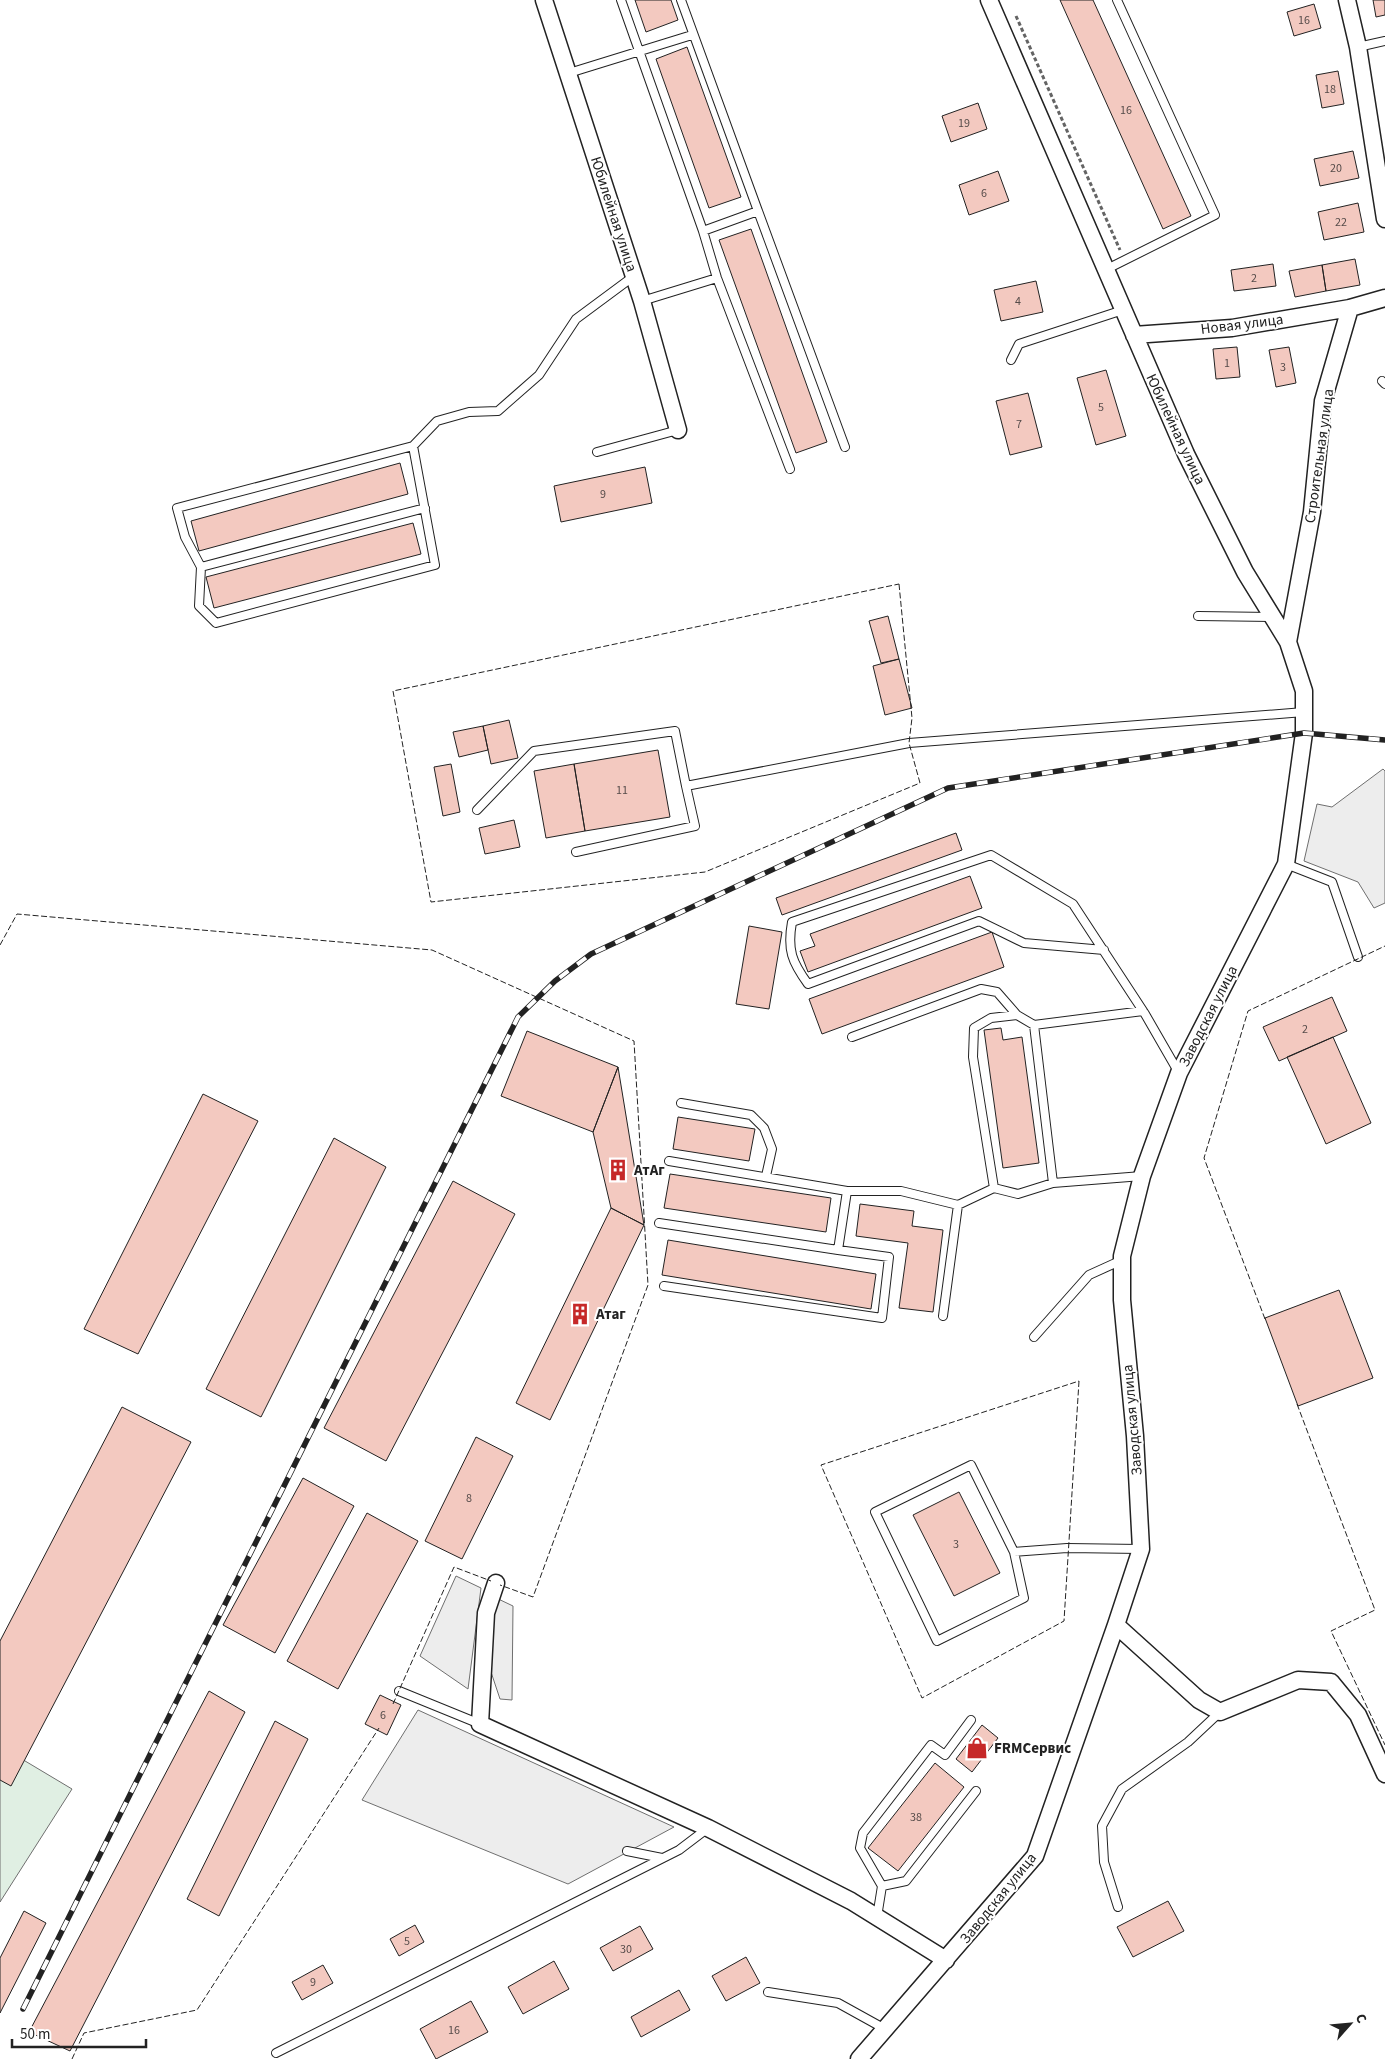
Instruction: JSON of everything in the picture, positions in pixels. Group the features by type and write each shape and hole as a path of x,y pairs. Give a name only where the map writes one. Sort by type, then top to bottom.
{"street":[{"name":"Юбилейная улица","path":"544,0 642,301 678,430"},
{"name":"Юбилейная улица","path":"990,0 1107,269 1122,310 1186,454 1245,572 1288,642 1304,691 1304,733 1286,864"},
{"path":"1347,0 1358,47 1385,220"},
{"path":"1350,308 1385,298"},
{"name":"Новая улица","path":"1134,335 1232,328 1350,308"},
{"name":"Строительная улица","path":"1288,642 1312,512 1323,401 1350,308"},
{"name":"Заводская улица","path":"859,2059 1036,1856 1116,1625 1140,1549 1135,1436 1122,1300 1122,1260 1142,1176 1179,1073 1286,864"},
{"path":"496,1583 486,1613 480,1724 708,1828 851,1901 946,1960"},
{"path":"1116,1625 1200,1700 1220,1712 1298,1680 1331,1682 1358,1715 1385,1774"}],"lane":[{"path":"621,0 703,231 717,278 790,469"},
{"path":"681,0 692,35 845,447"},
{"path":"1107,269 1214,215 1117,0"},
{"path":"569,73 692,35"},
{"path":"1358,47 1385,41"},
{"path":"703,231 758,211"},
{"path":"413,446 435,565 216,623 199,606 201,567 185,537 177,508 413,446 436,421 469,412 498,411 539,375 576,319 634,276"},
{"path":"642,301 717,278"},
{"path":"1012,360 1019,344 1122,310"},
{"path":"597,452 678,430"},
{"path":"201,567 425,508"},
{"path":"1198,616 1273,617"},
{"path":"686,786 910,743 1304,712"},
{"path":"477,810 534,751 676,731 695,826 576,852"},
{"path":"1104,950 1024,943 979,921 808,984 794,965 789,940 792,922 991,855 1073,904 1104,950 1143,1011 1179,1073"},
{"path":"1286,864 1332,882 1358,958"},
{"path":"852,1037 981,988 997,992 1017,1015 1034,1024 1143,1011"},
{"path":"994,1188 973,1057 974,1028 990,1018 1017,1015"},
{"path":"1034,1024 1053,1183"},
{"path":"682,1103 751,1115 764,1128 772,1150 766,1176"},
{"path":"669,1161 847,1191 901,1191 958,1205 994,1188 1018,1194 1053,1183 1142,1176"},
{"path":"838,1250 847,1191"},
{"path":"943,1316 958,1205"},
{"path":"659,1223 889,1257 882,1318 664,1286"},
{"path":"1034,1337 1090,1274 1122,1260"},
{"path":"971,1465 1014,1552 1024,1598 937,1641 875,1512 971,1465"},
{"path":"1014,1552 1067,1548 1140,1549"},
{"path":"399,1691 480,1724"},
{"path":"1118,1907 1104,1862 1102,1826 1122,1789 1188,1742 1220,1712"},
{"path":"877,1917 882,1886 860,1848 863,1833 931,1746 945,1755 971,1720"},
{"path":"882,1886 906,1881 976,1791"},
{"path":"276,2053 679,1850 708,1828"},
{"path":"628,1851 662,1858"},
{"path":"768,1992 838,2003 885,2030"}],"path":[{"path":"1013,9 1124,260"}],"green space":[{"path":"0,1746 72,1789 0,1902"}],"shaded area":[{"path":"1383,769 1385,771 1385,903 1374,908 1358,882 1304,861 1317,804 1332,807"},
{"path":"456,1576 481,1588 468,1689 420,1656"},
{"path":"492,1596 513,1606 512,1700 500,1699 488,1663"},
{"path":"418,1710 674,1827 568,1884 362,1800"}],"building":[{"path":"635,0 671,0 678,20 646,32"},
{"path":"1060,0 1093,0 1191,216 1163,229"},
{"path":"1373,0 1385,0 1385,15 1376,17"},
{"path":"1314,4 1321,28 1294,36 1287,12"},
{"path":"687,47 741,197 709,208 656,59"},
{"path":"1338,71 1344,104 1322,108 1316,75"},
{"path":"978,103 987,129 951,142 942,116"},
{"path":"1353,151 1359,178 1320,186 1314,159"},
{"path":"998,171 1009,201 969,215 959,185"},
{"path":"1358,203 1364,232 1324,240 1318,212"},
{"path":"751,229 827,442 796,453 719,240"},
{"path":"1355,259 1360,285 1326,291 1322,265"},
{"path":"1273,264 1276,286 1234,291 1231,270"},
{"path":"1322,265 1326,291 1295,297 1289,271"},
{"path":"1036,281 1043,312 1001,321 994,290"},
{"path":"1237,347 1240,377 1216,379 1213,349"},
{"path":"1289,347 1296,383 1276,387 1269,350"},
{"path":"1106,370 1126,436 1096,445 1077,378"},
{"path":"1028,393 1042,447 1010,455 996,401"},
{"path":"400,463 408,494 199,551 191,521"},
{"path":"645,467 652,503 561,522 554,486"},
{"path":"413,523 421,554 214,608 206,577"},
{"path":"888,616 899,659 881,663 869,621"},
{"path":"899,659 912,708 885,715 873,666"},
{"path":"509,720 518,758 491,764 483,726"},
{"path":"483,726 488,750 459,757 453,732"},
{"path":"658,750 670,817 585,831 574,764"},
{"path":"451,764 460,812 443,816 434,767"},
{"path":"574,764 585,831 546,838 534,771"},
{"path":"514,820 520,847 485,854 479,828"},
{"path":"956,833 962,850 782,915 776,898"},
{"path":"970,876 982,908 808,972 800,951 815,946 810,934"},
{"path":"749,926 782,932 769,1009 736,1004"},
{"path":"992,932 1004,967 822,1034 809,999"},
{"path":"1332,997 1347,1031 1279,1061 1263,1027"},
{"path":"1001,1028 1003,1040 1022,1037 1039,1163 1003,1168 984,1030"},
{"path":"527,1031 618,1067 593,1132 501,1096"},
{"path":"1333,1037 1371,1123 1326,1144 1287,1057"},
{"name":"АтАг","path":"618,1067 644,1225 611,1208 593,1132"},
{"path":"203,1094 258,1121 138,1354 84,1329"},
{"path":"678,1117 755,1129 749,1161 673,1149"},
{"path":"334,1138 386,1167 261,1417 206,1389"},
{"path":"670,1174 831,1198 826,1232 664,1208"},
{"path":"453,1181 515,1214 386,1461 324,1428"},
{"path":"860,1204 914,1211 912,1226 943,1230 933,1312 899,1308 908,1243 856,1236"},
{"name":"Атаг","path":"611,1208 644,1225 550,1420 516,1403"},
{"path":"668,1240 876,1274 871,1309 662,1275"},
{"path":"1339,1290 1373,1378 1298,1406 1265,1318"},
{"path":"122,1407 191,1442 11,1786 0,1780 0,1641"},
{"path":"476,1437 513,1456 462,1559 425,1541"},
{"path":"303,1478 354,1506 275,1653 223,1625"},
{"path":"959,1492 1000,1573 954,1596 913,1515"},
{"path":"367,1513 418,1541 338,1689 287,1661"},
{"path":"209,1691 245,1712 70,2051 29,2032"},
{"path":"380,1695 401,1705 387,1735 365,1724"},
{"path":"275,1721 308,1739 219,1916 187,1899"},
{"name":"FRMСервис","path":"982,1725 998,1738 972,1772 956,1759"},
{"path":"935,1763 964,1787 898,1871 868,1848"},
{"path":"1168,1901 1184,1931 1133,1957 1117,1927"},
{"path":"24,1911 46,1923 0,2013 0,1958"},
{"path":"415,1925 424,1942 399,1956 390,1939"},
{"path":"640,1926 653,1949 613,1971 600,1948"},
{"path":"746,1957 760,1983 726,2001 712,1976"},
{"path":"554,1961 569,1989 523,2014 508,1987"},
{"path":"323,1965 333,1983 302,2000 292,1982"},
{"path":"679,1990 690,2010 641,2037 631,2017"},
{"path":"471,2001 488,2032 436,2059 420,2029"}],"railway":[{"path":"23,2009 518,1017 555,981 591,954 948,788 1304,733 1385,740"}],"fence":[{"path":"899,584 912,718 909,743 920,783 705,872 431,902 393,691 899,584"},
{"path":"0,945 17,914 432,950 634,1041 648,1285 533,1597 500,1585"},
{"path":"1265,1319 1204,1158 1248,1011 1385,946"},
{"path":"1079,1381 1064,1621 922,1698 821,1465 1079,1381"},
{"path":"1297,1404 1375,1610 1331,1631 1385,1745"},
{"path":"393,1704 454,1567 491,1581"},
{"path":"72,2059 84,2033 197,2010 379,1728"}],"place":[{"name":"АтАг","path":"618,1170"},
{"name":"Атаг","path":"580,1314"},
{"name":"FRMСервис","path":"977,1748"}]}
